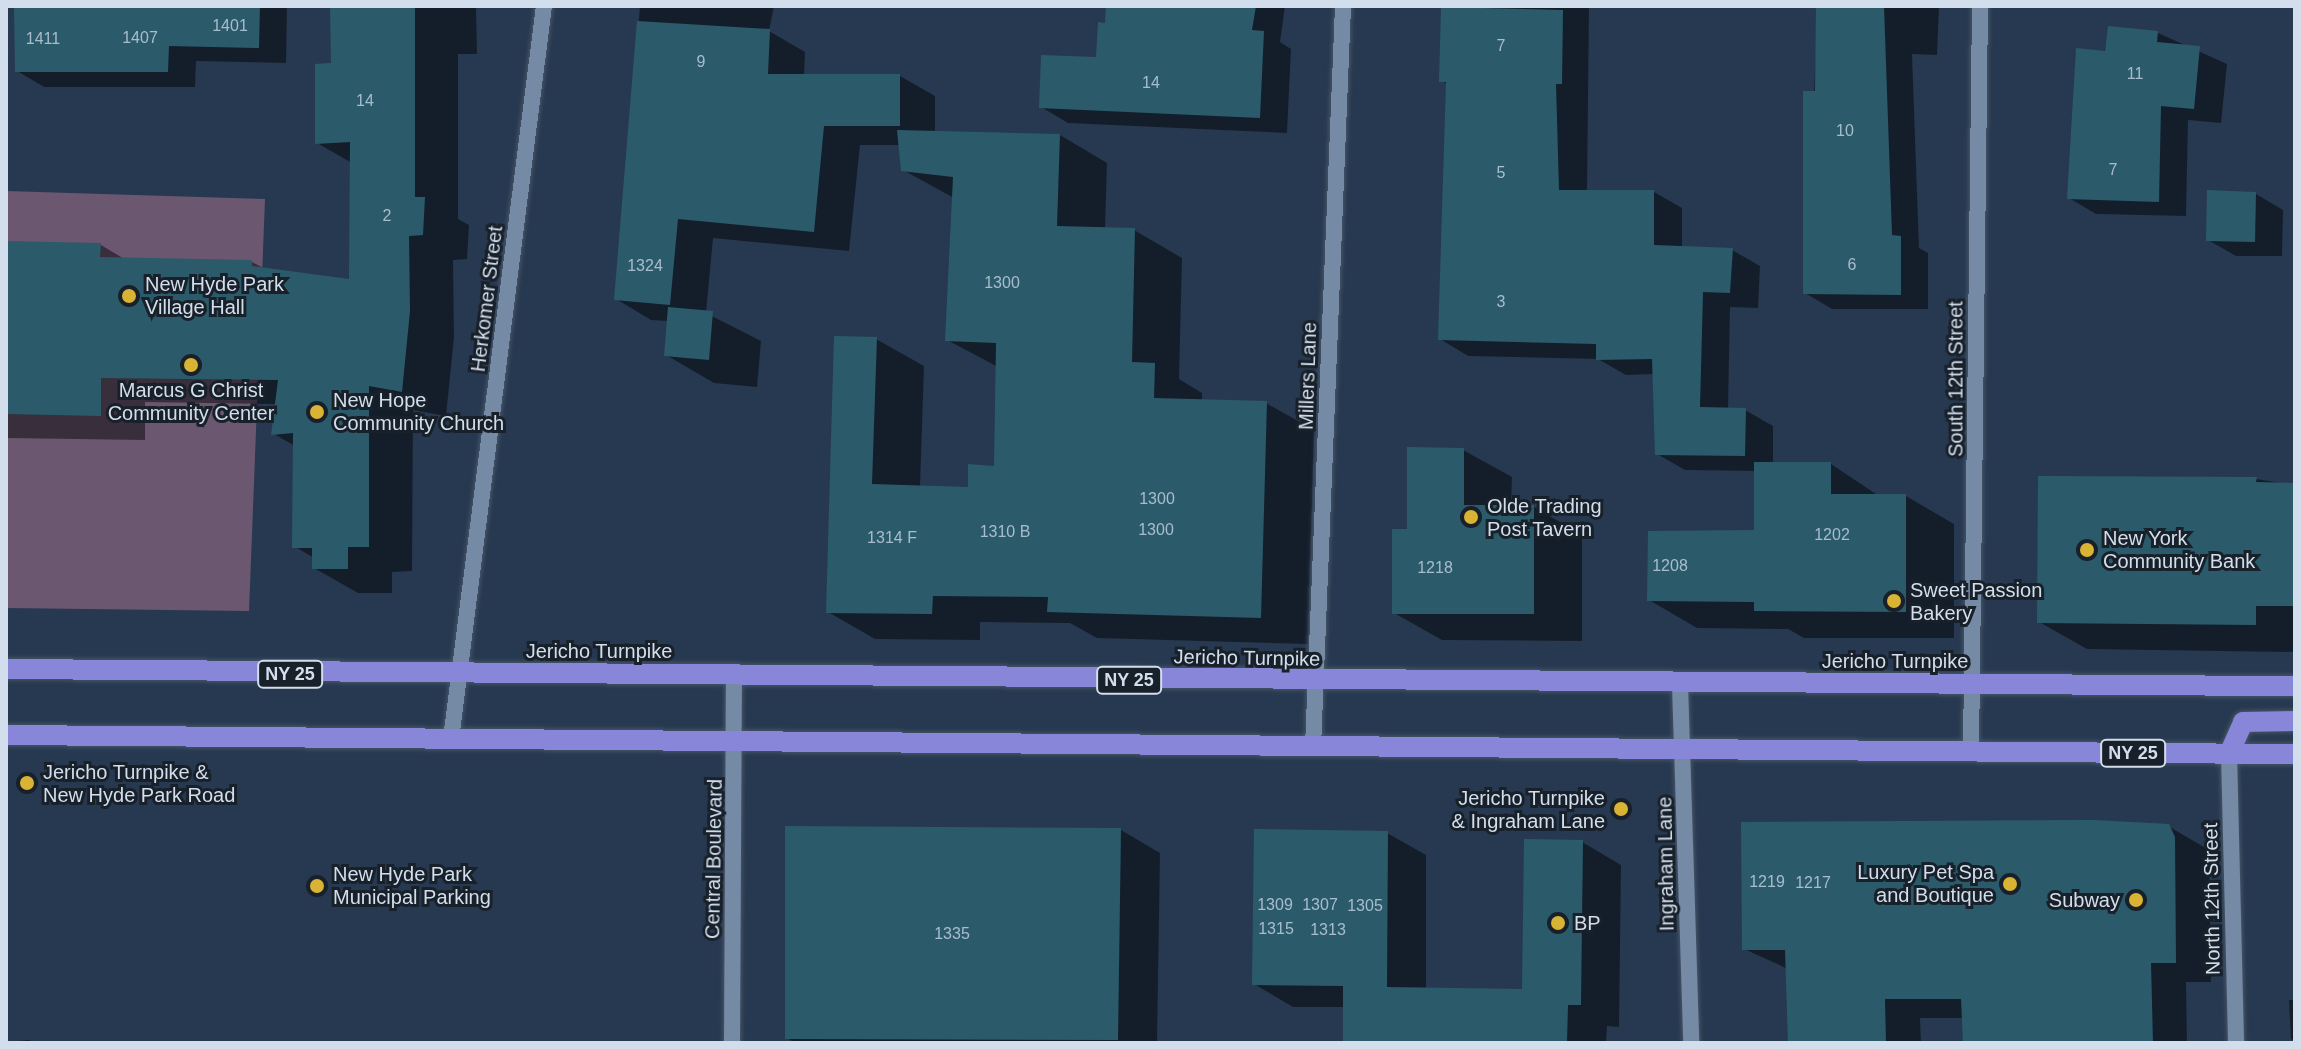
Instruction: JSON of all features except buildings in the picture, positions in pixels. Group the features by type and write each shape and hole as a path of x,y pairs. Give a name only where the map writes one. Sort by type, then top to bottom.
{"main road":[{"name":"Jericho Turnpike","path":"6,669 1316,682 2295,686"},
{"path":"2229,754 2243,722 2295,721"},
{"name":"NY 25","path":"6,735 2295,754"}],"street":[{"name":"Herkomer Street","path":"451,739 544,6"},
{"name":"Millers Lane","path":"1313,747 1343,6"},
{"name":"South 12th Street","path":"1971,752 1980,6"},
{"name":"Central Boulevard","path":"732,1043 734,676"},
{"name":"Ingraham Lane","path":"1680,684 1691,1043"},
{"name":"North 12th Street","path":"2229,754 2236,1043"}],"shaded area":[{"path":"6,191 265,199 249,611 6,608"}],"place":[{"name":"New Hyde Park Village Hall","path":"129,296"},
{"name":"Marcus G Christ Community Center","path":"191,365"},
{"name":"New Hope Community Church","path":"317,412"},
{"name":"Olde Trading Post Tavern","path":"1471,517"},
{"name":"New York Community Bank","path":"2087,550"},
{"name":"Sweet Passion Bakery","path":"1894,601"},
{"name":"Jericho Turnpike & New Hyde Park Road","path":"27,783"},
{"name":"Jericho Turnpike & Ingraham Lane","path":"1621,809"},
{"name":"Luxury Pet Spa and Boutique","path":"2010,884"},
{"name":"New Hyde Park Municipal Parking","path":"317,886"},
{"name":"Subway","path":"2136,900"},
{"name":"BP","path":"1558,923"}]}
